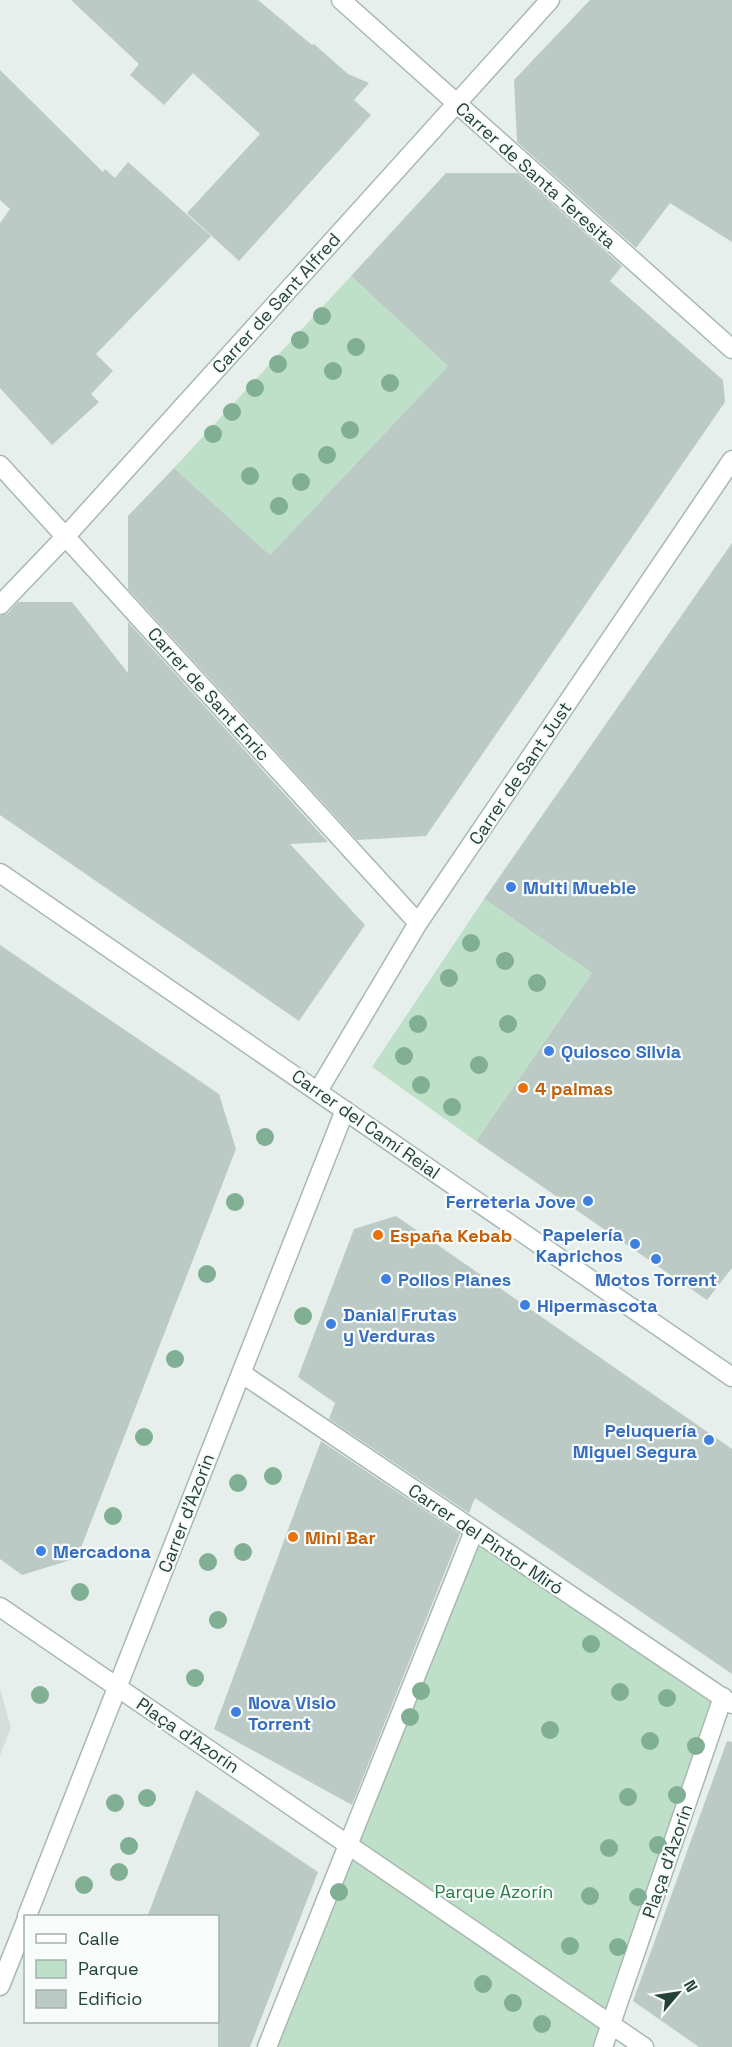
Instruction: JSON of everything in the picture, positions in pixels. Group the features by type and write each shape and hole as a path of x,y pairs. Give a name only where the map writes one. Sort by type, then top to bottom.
{"street":[{"name":"Carrer de Santa Teresita","path":"341,0 732,349"},
{"name":"Carrer de Sant Alfred","path":"0,605 66,536 550,0"},
{"name":"Carrer de Sant Just","path":"318,1091 418,923 732,460"},
{"name":"Carrer de Sant Enric","path":"0,465 418,923"},
{"name":"Carrer del Camí Reial","path":"0,873 732,1377"},
{"name":"Carrer d'Azorin","path":"28,1915 345,1110"},
{"name":"Carrer del Pintor Miró","path":"241,1373 728,1700"},
{"path":"267,2047 474,1531"},
{"name":"Plaça d'Azorín","path":"0,1607 644,2047"},
{"name":"Plaça d'Azorín","path":"603,2047 728,1700"},
{"path":"0,1986 24,1926"}],"shaded area":[{"path":"0,1688 11,1728 0,1756"}],"green space":[{"path":"351,276 448,366 270,555 174,468"},
{"path":"484,899 592,973 476,1141 372,1067"},
{"name":"Parque Azorín","path":"474,1531 723,1697 602,2047 267,2047"}],"building":[{"path":"71,0 258,0 348,74 369,83 354,100 371,115 239,261 187,213 260,134 193,73 164,105 130,75 139,64"},
{"path":"590,0 732,0 732,242 670,203 636,248 517,142 514,80"},
{"path":"0,70 103,172 105,169 115,178 128,162 211,236 96,354 113,371 91,394 99,402 52,445 0,388 0,223 10,209 0,200"},
{"path":"446,173 518,173 622,266 610,281 723,380 725,402 426,836 357,840 128,589 128,516 174,468 270,555 448,366 351,276"},
{"path":"732,543 732,1268 707,1300 476,1141 592,973 484,899"},
{"path":"18,602 72,602 128,673 128,622 328,842 290,844 365,925 299,1021 0,815 0,616 8,613"},
{"path":"0,945 219,1094 236,1149 77,1558 22,1575 0,1559"},
{"path":"396,1216 732,1449 732,1674 475,1498 469,1513 329,1419 335,1403 298,1377 354,1229"},
{"path":"321,1441 460,1534 352,1805 214,1729"},
{"path":"727,1741 732,1742 732,2047 699,2047 633,2001"},
{"path":"196,1790 318,1872 250,2047 218,2047 219,1915 148,1915"}],"place":[{"name":"Multi Mueble","path":"511,887"},
{"name":"Quiosco Silvia","path":"549,1051"},
{"name":"4 palmas","path":"523,1088"},
{"name":"Ferreteria Jove","path":"588,1201"},
{"name":"España Kebab","path":"378,1235"},
{"name":"Papelería Kaprichos","path":"635,1244"},
{"name":"Motos Torrent","path":"656,1259"},
{"name":"Pollos Planes","path":"386,1279"},
{"name":"Hipermascota","path":"525,1305"},
{"name":"Danial Frutas y Verduras","path":"331,1324"},
{"name":"Peluquería Miguel Segura","path":"709,1440"},
{"name":"Mini Bar","path":"293,1537"},
{"name":"Mercadona","path":"41,1551"},
{"name":"Nova Visio Torrent","path":"236,1712"}]}
